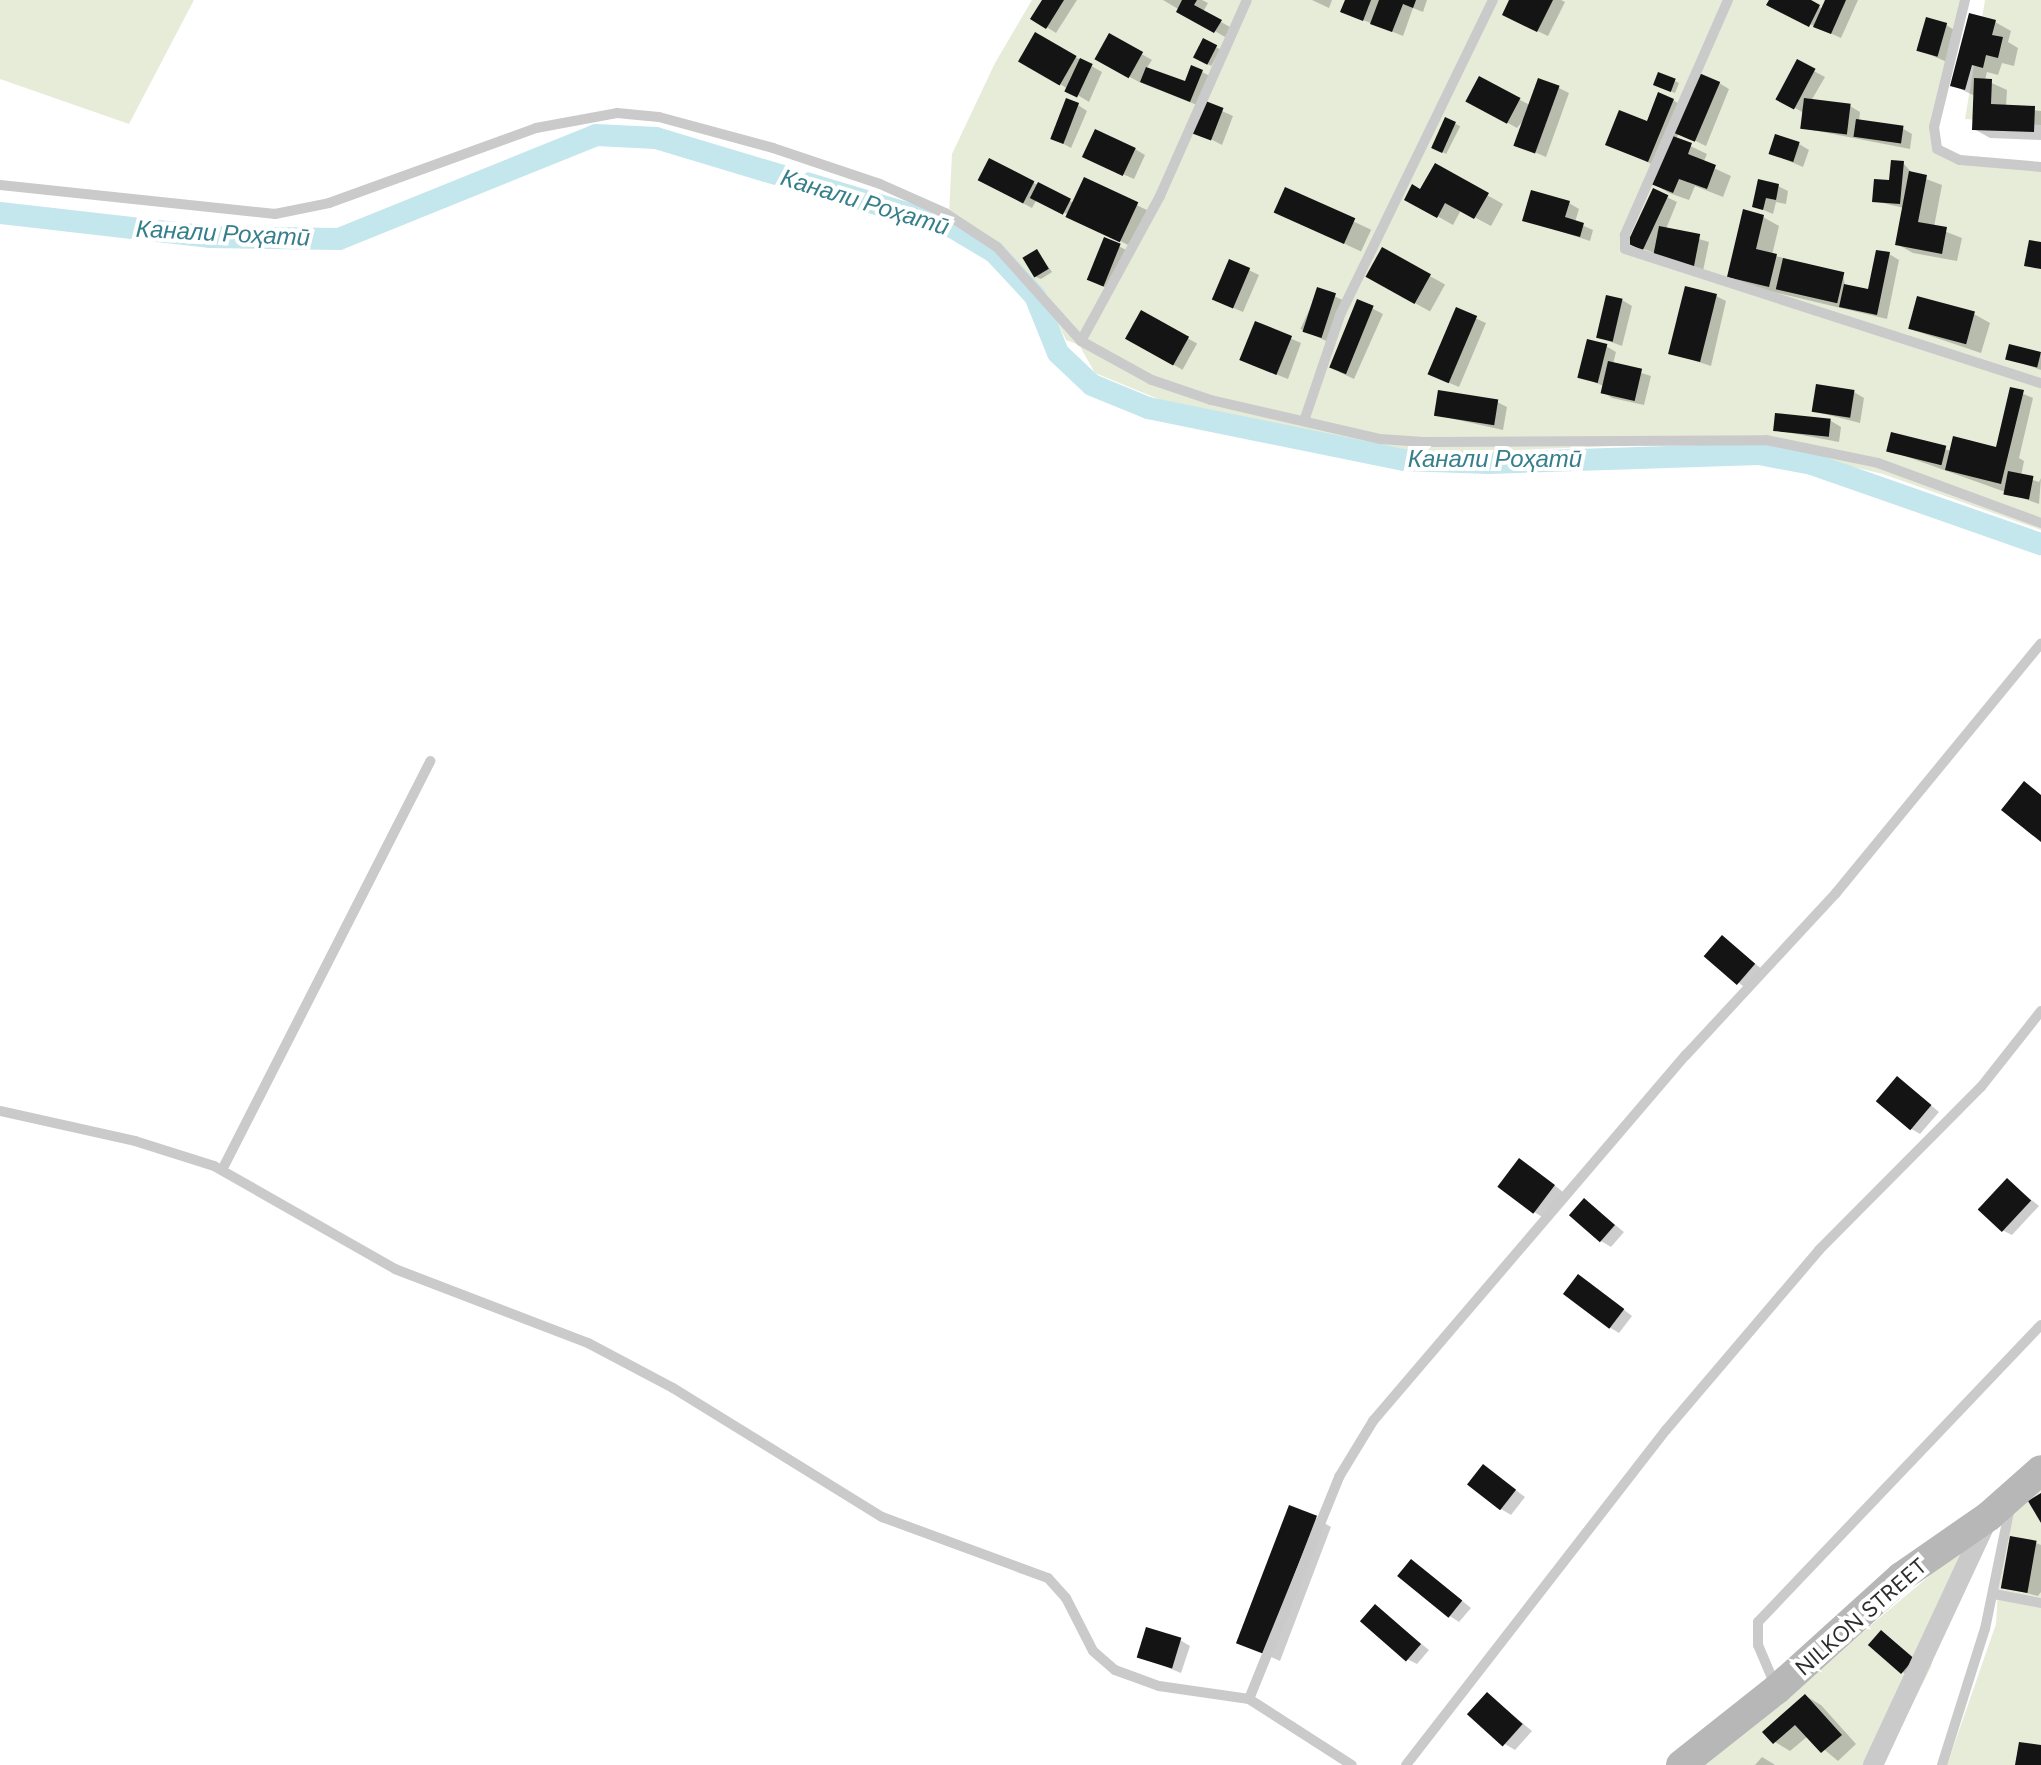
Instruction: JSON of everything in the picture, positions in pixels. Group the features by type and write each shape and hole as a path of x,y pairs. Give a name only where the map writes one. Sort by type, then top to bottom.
{"street":[{"name":"NILKON STREET","path":"1681,1765 1777,1689 1901,1577 2000,1507 2041,1470"},
{"path":"1873,1765 2000,1507"}],"lane":[{"path":"1081,341 1160,196 1247,0"},
{"path":"1304,421 1351,291 1493,0"},
{"path":"1728,0 1631,221 1625,249 2041,383"},
{"path":"1965,0 1934,127 1937,149 1960,160 2041,167"},
{"path":"0,185 275,214 329,203 536,128 584,116 636,113 773,148 880,184 945,213 997,247 1081,341 1117,364 1180,390 1304,421 1424,442 1766,440 1878,463 2041,523"},
{"path":"1249,1699 1339,1477 1373,1421 1676,1066 1836,893 2041,643"},
{"path":"222,1170 430,761"},
{"path":"1406,1765 1666,1430 1819,1250 1981,1087 2041,1011"},
{"path":"0,1111 135,1141 222,1170 395,1269 545,1324 637,1368 882,1517 1039,1573 1057,1587 1093,1651 1115,1670 1159,1686 1249,1699 1352,1765"},
{"path":"1777,1689 1761,1656 1758,1622 2041,1325"},
{"path":"1942,1765 1994,1594 2000,1507"},
{"path":"1994,1594 2041,1603"}],"green space":[{"path":"0,0 194,0 129,124 0,79"},
{"path":"1032,0 1965,0 1934,127 1937,149 1960,160 2041,167 2041,530 1883,474 1765,446 1659,444 1428,454 1173,405 1095,373 1079,345 1066,340 1041,290 998,247 949,214 952,154 995,63"},
{"path":"1985,0 2041,0 2041,125 1965,119"},
{"path":"2041,1488 2041,1765 1947,1765 1996,1624 2002,1520"},
{"path":"1973,1539 1949,1591 1931,1667 1882,1765 1705,1765"}],"building":[{"path":"1042,0 1064,0 1046,29 1030,19"},
{"path":"1182,0 1197,0 1194,5 1222,20 1214,33 1176,12"},
{"path":"1345,0 1371,0 1363,21 1340,12"},
{"path":"1379,0 1416,0 1413,8 1403,4 1392,32 1370,24"},
{"path":"1509,0 1553,0 1537,32 1502,15"},
{"path":"1769,0 1811,0 1820,5 1809,27 1766,5"},
{"path":"1825,0 1846,0 1831,34 1813,27"},
{"path":"1969,13 1996,20 1992,35 2003,37 1998,58 1986,55 1983,68 1972,65 1965,90 1950,86"},
{"path":"1926,17 1947,23 1938,57 1916,51"},
{"path":"1035,32 1077,56 1060,85 1018,61"},
{"path":"1109,33 1143,52 1129,78 1094,59"},
{"path":"1203,38 1217,45 1207,65 1193,58"},
{"path":"1080,58 1093,64 1077,97 1064,92"},
{"path":"1797,59 1816,69 1794,109 1775,100"},
{"path":"1191,65 1203,70 1190,102 1140,82 1146,67 1185,81"},
{"path":"1658,72 1676,79 1671,92 1653,85"},
{"path":"1699,73 1720,82 1695,142 1674,133"},
{"path":"1479,76 1520,98 1507,124 1465,102"},
{"path":"1538,78 1560,86 1535,154 1513,146"},
{"path":"1974,78 1992,79 1991,104 2035,106 2034,132 1972,130"},
{"path":"1658,92 1674,99 1648,162 1605,145 1619,110 1647,121"},
{"path":"1066,98 1079,103 1063,144 1050,139"},
{"path":"1804,98 1851,104 1847,134 1800,129"},
{"path":"1203,100 1224,108 1211,141 1190,133"},
{"path":"1445,117 1456,122 1442,153 1431,148"},
{"path":"1856,119 1904,126 1901,144 1853,137"},
{"path":"1095,129 1136,148 1123,176 1082,157"},
{"path":"1775,134 1800,142 1793,162 1769,154"},
{"path":"1670,135 1692,143 1688,154 1716,165 1707,189 1679,179 1673,193 1651,184"},
{"path":"989,158 1034,181 1023,203 978,180"},
{"path":"1891,160 1904,161 1900,204 1872,202 1874,179 1889,180"},
{"path":"1435,163 1489,193 1474,219 1445,203 1437,218 1404,200 1412,184 1420,189"},
{"path":"1909,171 1927,175 1918,222 1947,227 1942,254 1895,245"},
{"path":"1084,177 1138,202 1120,242 1065,217"},
{"path":"1758,179 1779,184 1776,200 1766,198 1763,210 1752,207"},
{"path":"1038,182 1071,199 1063,215 1030,198"},
{"path":"1285,187 1355,218 1344,244 1274,213"},
{"path":"1653,188 1668,195 1643,250 1627,243"},
{"path":"1531,190 1570,201 1565,217 1584,223 1580,237 1522,221"},
{"path":"1743,209 1764,215 1756,249 1777,254 1769,287 1727,277"},
{"path":"1659,226 1700,234 1694,266 1653,258"},
{"path":"1104,237 1121,244 1103,286 1087,280"},
{"path":"2029,240 2041,242 2041,269 2024,266"},
{"path":"1382,247 1431,274 1414,304 1366,277"},
{"path":"1037,249 1049,269 1034,277 1022,258"},
{"path":"1876,250 1890,252 1877,315 1839,307 1844,284 1868,289"},
{"path":"1783,258 1844,272 1837,303 1776,289"},
{"path":"1229,259 1250,268 1233,308 1212,300"},
{"path":"1685,286 1717,294 1700,362 1668,354"},
{"path":"1317,287 1336,293 1321,338 1302,332"},
{"path":"1606,295 1623,299 1613,342 1596,338"},
{"path":"1917,296 1975,312 1966,344 1908,329"},
{"path":"1357,299 1374,306 1346,374 1329,368"},
{"path":"1456,307 1477,316 1449,383 1427,374"},
{"path":"1141,310 1189,337 1173,366 1125,339"},
{"path":"1255,321 1292,336 1276,375 1239,360"},
{"path":"1587,339 1607,344 1598,383 1577,378"},
{"path":"2009,344 2041,352 2037,368 2005,360"},
{"path":"1608,361 1642,369 1635,401 1601,393"},
{"path":"1816,384 1855,390 1850,418 1812,412"},
{"path":"2010,387 2024,390 2001,484 1945,470 1953,436 1996,447"},
{"path":"1438,390 1498,400 1494,425 1434,416"},
{"path":"1775,413 1831,419 1829,437 1773,431"},
{"path":"1891,432 1946,446 1941,465 1886,451"},
{"path":"2008,471 2034,476 2029,500 2003,495"},
{"path":"2024,781 2041,795 2041,842 2001,810"},
{"path":"1722,935 1755,964 1737,985 1704,956"},
{"path":"1897,1076 1931,1105 1910,1130 1876,1101"},
{"path":"1519,1158 1555,1185 1533,1214 1497,1187"},
{"path":"2007,1178 2031,1201 2002,1232 1978,1209"},
{"path":"1584,1198 1615,1225 1600,1242 1569,1215"},
{"path":"1578,1274 1624,1309 1609,1329 1563,1294"},
{"path":"1483,1464 1516,1490 1500,1510 1467,1484"},
{"path":"2041,1493 2041,1523 2028,1501"},
{"path":"1289,1505 1317,1516 1264,1654 1236,1643"},
{"path":"2010,1536 2037,1541 2027,1593 2001,1588"},
{"path":"1411,1559 1462,1601 1448,1618 1397,1576"},
{"path":"1375,1604 1421,1644 1406,1661 1360,1621"},
{"path":"1146,1627 1181,1638 1172,1668 1137,1658"},
{"path":"1881,1630 1914,1659 1901,1674 1868,1645"},
{"path":"1487,1692 1523,1724 1503,1746 1467,1714"},
{"path":"1805,1694 1842,1735 1821,1753 1795,1725 1773,1744 1762,1732"},
{"path":"2019,1742 2041,1745 2041,1765 2015,1765"}],"waterway":[{"name":"Канали Роҳатӣ","path":"0,213 211,237 339,239 596,135 656,138 952,227 994,252 1035,296 1058,353 1092,385 1148,408 1404,460 1489,463 1759,454 1812,464 2041,544"}]}
